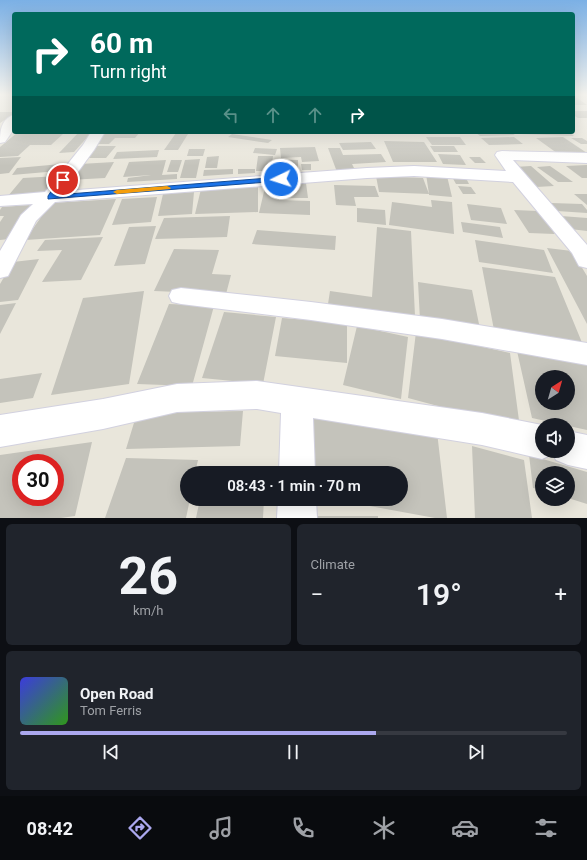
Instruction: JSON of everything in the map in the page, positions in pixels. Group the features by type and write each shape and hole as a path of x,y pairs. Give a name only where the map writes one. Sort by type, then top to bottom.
{"street":[{"path":"0,138 12,120"},
{"path":"0,271 28,219 50,197 89,147 97,134"},
{"path":"587,158 502,155 518,177 581,251 587,261"},
{"path":"0,201 186,186 406,171 453,172 518,177"},
{"path":"181,296 442,328 587,354"},
{"path":"0,431 103,414 177,398 257,395 482,429 535,440"},
{"path":"297,401 297,466"},
{"path":"575,449 587,452"},
{"path":"297,506 297,518"}],"building":[{"path":"0,118 8,118 0,123"},
{"path":"16,134 63,134 51,145 30,145 18,156 0,157 0,147"},
{"path":"77,134 90,134 74,152 59,153"},
{"path":"103,134 138,134 135,138 115,138 109,144 93,144"},
{"path":"175,134 188,134 178,150 164,150"},
{"path":"232,134 272,140 268,143 228,137"},
{"path":"478,134 515,135 480,136"},
{"path":"519,134 572,134 574,136"},
{"path":"426,137 460,137 466,145 432,145"},
{"path":"514,137 523,144 489,145 481,138"},
{"path":"563,137 587,153 587,155 561,156 536,138"},
{"path":"571,138 582,138 587,141 587,144 581,144"},
{"path":"384,141 424,142 437,162 393,162"},
{"path":"371,142 376,149 343,150 339,143"},
{"path":"97,146 116,146 106,158 87,158"},
{"path":"430,146 454,146 458,152 434,152"},
{"path":"315,147 319,161 302,162 301,157 281,158 280,148"},
{"path":"255,148 277,149 275,155 253,153"},
{"path":"328,148 340,148 343,155 381,154 386,162 352,164 356,172 337,172"},
{"path":"189,149 205,149 203,156 187,156"},
{"path":"159,150 157,157 113,159 117,152"},
{"path":"438,154 460,155 466,165 443,164"},
{"path":"219,156 217,168 205,168 207,157"},
{"path":"258,156 273,156 271,171 256,171"},
{"path":"21,157 9,173 0,174 0,158"},
{"path":"469,157 480,157 486,163 475,163"},
{"path":"200,159 196,178 180,178 185,160"},
{"path":"166,160 162,175 177,174 177,179 127,182 128,178 151,175 123,177 129,162"},
{"path":"171,160 182,160 178,172 167,172"},
{"path":"278,160 298,160 298,172 277,171"},
{"path":"114,162 105,178 69,180 80,164"},
{"path":"61,164 58,171 12,175 17,168"},
{"path":"301,164 311,164 311,170 302,170"},
{"path":"587,165 587,178 582,178 566,166"},
{"path":"531,166 554,186 536,187 514,167"},
{"path":"550,166 573,182 558,182 537,167"},
{"path":"233,169 233,174 203,176 204,170"},
{"path":"238,169 255,169 255,173 238,174"},
{"path":"426,174 447,176 452,197 429,195"},
{"path":"451,175 465,176 469,184 456,184"},
{"path":"59,176 47,194 8,196 23,178"},
{"path":"376,176 423,178 429,194 379,192"},
{"path":"266,183 281,184 279,200 310,201 310,215 259,213"},
{"path":"285,183 306,183 308,198 285,198"},
{"path":"334,185 375,186 379,197 354,197 356,206 336,205"},
{"path":"458,186 471,187 476,194 463,194"},
{"path":"258,187 258,212 195,214 201,189"},
{"path":"194,192 192,214 158,216 163,194"},
{"path":"574,194 587,194 587,205"},
{"path":"157,197 151,222 112,225 122,199"},
{"path":"116,199 100,235 25,240 51,203"},
{"path":"431,200 452,202 454,234 389,225 392,202 432,207"},
{"path":"551,203 582,204 587,210 587,213 557,211"},
{"path":"467,204 501,208 507,224 471,220"},
{"path":"30,205 9,239 0,240 0,222 4,216 0,216 0,210 2,207"},
{"path":"357,208 385,210 386,225 357,222"},
{"path":"514,210 538,211 555,234 529,233"},
{"path":"230,216 227,237 155,239 164,218"},
{"path":"561,216 587,218 587,231 570,229"},
{"path":"461,222 500,227 503,238 463,232"},
{"path":"156,226 145,264 114,266 129,227"},
{"path":"377,227 411,231 415,316 328,304 330,291 372,297"},
{"path":"257,230 336,236 335,250 252,244"},
{"path":"103,237 81,280 42,282 62,250 37,251 45,240"},
{"path":"475,240 544,250 553,273 479,262"},
{"path":"547,248 572,251 587,276 587,324"},
{"path":"174,249 219,250 212,274 231,275 226,294 154,291"},
{"path":"39,259 18,300 0,302 0,284 13,262"},
{"path":"482,267 555,277 583,345 494,330"},
{"path":"418,282 472,290 480,329 420,320"},
{"path":"144,291 129,384 51,395 83,298"},
{"path":"16,303 0,334 0,305"},
{"path":"169,304 214,306 192,386 137,384"},
{"path":"224,312 276,317 263,384 202,378"},
{"path":"282,318 347,323 347,363 275,356"},
{"path":"357,326 408,337 401,399 343,385"},
{"path":"416,332 510,353 520,428 408,398"},
{"path":"517,351 587,364 587,430 575,427 575,418 532,418"},
{"path":"42,373 33,398 0,403 0,379"},
{"path":"243,411 240,446 126,449 137,413"},
{"path":"310,413 437,432 447,518 435,518 370,506 408,506 408,466 301,466"},
{"path":"92,442 75,516 61,518 0,518 0,455"},
{"path":"472,446 524,460 532,518 475,518"},
{"path":"529,455 567,466 535,466 535,488 533,488"},
{"path":"126,458 198,460 197,466 180,466 180,506 189,506 186,518 105,518"},
{"path":"575,468 587,472 587,504 575,500"},
{"path":"199,506 264,506 263,518 196,518"},
{"path":"310,516 378,516 378,518 310,518"}],"slow traffic":[{"path":"117,192 167,188"}],"route":[{"path":"63,180 50,197 281,179"}]}
